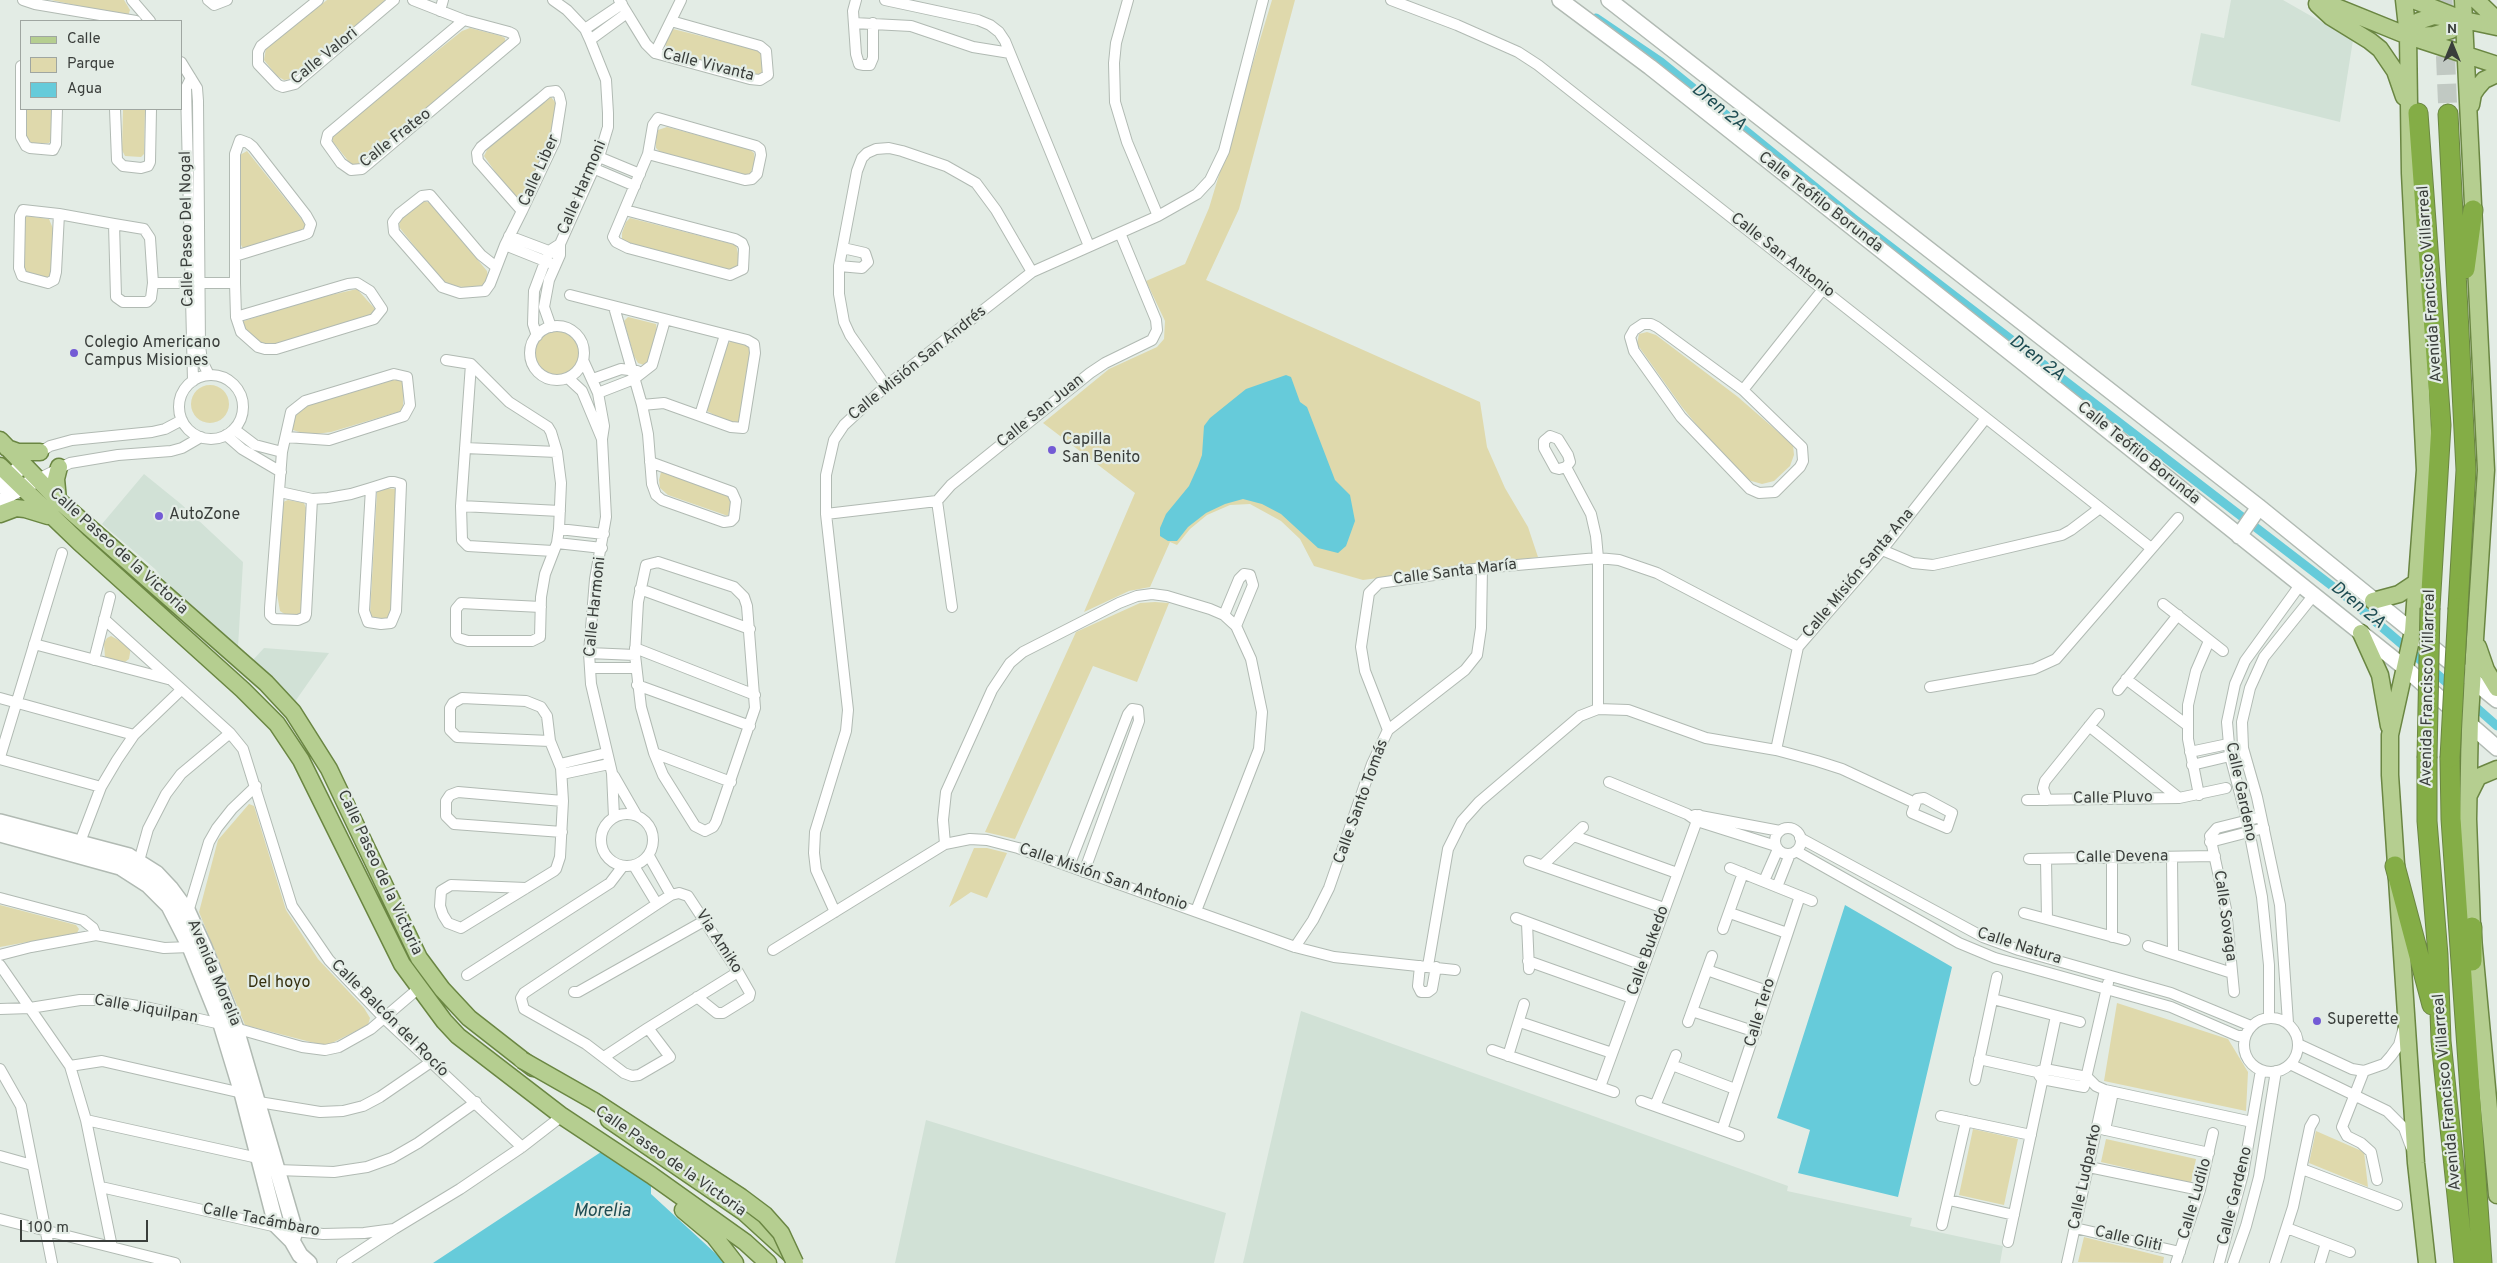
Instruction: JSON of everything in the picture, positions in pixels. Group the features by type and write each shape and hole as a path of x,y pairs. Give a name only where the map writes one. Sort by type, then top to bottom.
{"highway":[{"name":"Avenida Francisco Villarreal","path":"2448,114 2466,470 2450,758 2451,820 2482,1263"},
{"name":"Avenida Francisco Villarreal","path":"2414,116 2435,329 2441,425 2430,608 2426,821 2438,955 2442,1042 2464,1263"},
{"path":"2410,173 2418,206 2435,329"},
{"path":"2458,305 2462,296 2473,210"},
{"path":"2395,866 2442,1042"},
{"path":"2470,1084 2473,1066 2472,927"}],"main road":[{"name":"Calle Teófilo Borunda","path":"1560,0 1652,65 2242,533 2312,596 2406,664 2470,720 2497,748"},
{"name":"Calle Teófilo Borunda","path":"1609,0 1667,50 2373,600 2412,635 2473,684 2497,700"},
{"path":"2314,0 2331,18 2380,49 2395,71 2414,116"},
{"path":"2319,0 2408,36 2466,57 2497,65"},
{"name":"Avenida Francisco Villarreal","path":"2390,735 2412,635 2425,470 2410,173 2414,116 2404,0"},
{"path":"2413,0 2464,20 2497,27"},
{"path":"2463,0 2486,470 2470,720 2468,797 2472,927 2497,1195"},
{"path":"2476,0 2497,20"},
{"path":"2408,36 2434,35 2451,30 2464,20"},
{"path":"1652,65 1667,50"},
{"path":"2470,117 2473,94 2484,80 2497,74"},
{"path":"4,444 18,452 40,452"},
{"name":"Calle Paseo de la Victoria","path":"4,444 58,500 266,683 293,712 329,769 419,958 442,989 469,1018 522,1060 594,1101 753,1206 765,1215 780,1233 797,1263"},
{"path":"8,479 23,465"},
{"path":"58,467 56,479 58,500"},
{"path":"8,479 38,479"},
{"path":"0,506 10,494 8,479"},
{"name":"Calle Paseo de la Victoria","path":"8,479 243,690 277,724 301,760 388,939 419,988 458,1036 562,1116 651,1175 745,1242 768,1263"},
{"path":"0,514 16,508 52,517"},
{"path":"2242,533 2257,511"},
{"path":"2373,600 2399,594 2417,582"},
{"path":"2361,633 2380,675 2390,735 2395,866 2416,1163 2427,1263"},
{"path":"2475,639 2486,670 2497,688"},
{"path":"2468,797 2478,777 2497,769"},
{"name":"Avenida Morelia","path":"0,822 80,842 139,861 156,873 188,912 236,1029 259,1102 300,1260"},
{"name":"Avenida Morelia","path":"0,834 106,862 134,875 160,895 169,906 190,947 221,1024 242,1093 276,1226 294,1236"},
{"path":"651,1175 669,1197 714,1236 735,1263"}],"street":[{"path":"23,0 35,4 130,20"},
{"path":"132,0 149,20"},
{"path":"208,0 214,5 227,0"},
{"name":"Calle Valori","path":"318,0 262,46 258,52 258,64 278,85 283,87 295,84 394,0"},
{"path":"413,0 429,4 440,11 464,20"},
{"path":"440,11 443,0"},
{"name":"Calle Harmoni","path":"552,258 595,169 608,127 606,80 590,40 585,30 567,10 553,0"},
{"path":"655,53 681,0"},
{"path":"856,0 853,11 856,60 864,66 870,65 873,58 873,23"},
{"path":"885,0 961,16 990,25 999,32 1010,53 1089,246"},
{"path":"1128,0 1114,56 1114,102 1126,142 1158,216"},
{"name":"Calle Misión San Andrés","path":"835,912 816,870 814,853 815,832 846,731 848,710 826,514 826,475 834,440 844,425 886,386 1032,272 1120,234 1158,216 1197,194 1218,168 1263,0"},
{"name":"Calle San Antonio","path":"1392,0 1500,44 1538,65 1824,288 2151,548"},
{"path":"585,30 623,6"},
{"path":"590,40 623,6"},
{"name":"Calle Vivanta","path":"623,6 646,44 655,53 750,79 765,78 769,72 766,51 756,44 671,21"},
{"name":"Calle Frateo","path":"464,20 513,34 515,40 368,164 356,170 346,168 326,142 332,129 464,20"},
{"path":"854,23 923,28 973,48 1010,53"},
{"name":"Calle Paseo Del Nogal","path":"182,64 196,88 200,352 208,375"},
{"name":"Calle Paseo Del Nogal","path":"191,78 183,88 188,283 193,381"},
{"path":"183,88 196,88"},
{"name":"Calle Liber","path":"496,266 481,255 430,195 422,196 399,214 393,222 394,232 442,287 451,292 460,293 485,291 490,284 507,240 522,211 555,141 561,103 556,91 548,92 481,147 477,153 478,160 522,211"},
{"path":"22,110 22,137 26,146 53,150 56,144 57,110"},
{"path":"115,110 117,160 123,166 141,168 148,166 150,162 152,110"},
{"path":"626,210 742,243 744,248 743,269 730,275 621,246 613,238 648,154 653,125 658,118 756,146 760,149 761,155 757,174 752,179 745,180 648,154"},
{"path":"235,256 303,236 308,233 311,224 306,214 253,147 248,142 240,140 235,154 235,256 235,283 236,317 240,332 251,343 265,349 291,345 374,319 382,309 380,304 364,286 348,284 236,317"},
{"path":"886,386 844,322 839,294 839,266 859,165 867,153 876,149 889,148 946,166 976,184 996,210 1032,272"},
{"path":"599,156 640,174"},
{"path":"595,169 635,186"},
{"path":"59,214 54,280 48,282 25,279 20,273 20,216 23,210 59,214 144,229 150,238 153,283 151,298 147,302 118,300 115,290 114,224"},
{"name":"Calle San Juan","path":"937,501 952,485 1085,377 1105,363 1152,340 1156,335 1156,320 1120,234"},
{"path":"507,240 552,258"},
{"path":"839,266 862,268 868,262 865,253 843,248"},
{"path":"551,327 544,308 552,258"},
{"path":"537,336 533,324 534,291 552,258"},
{"path":"153,283 235,283"},
{"path":"1743,390 1824,288"},
{"path":"570,295 747,340 754,347 744,425 740,429 664,403 642,406"},
{"path":"614,307 642,406 650,462 654,490 662,500 724,522 732,521 736,501 732,492 650,462"},
{"path":"598,393 633,374 649,369 655,360 665,320"},
{"path":"1643,324 1651,324 1743,390 1802,447 1803,461 1800,467 1775,492 1759,493 1750,489 1698,437 1640,360 1634,350 1630,337 1634,330 1643,324"},
{"path":"551,327 564,327 575,333 584,348 583,360 578,371 568,378 550,379 536,369 531,352 537,336 551,327"},
{"path":"700,415 725,334"},
{"path":"446,360 471,364 509,402 548,427 556,452 560,483 559,529 555,547 545,574 541,607 541,634 536,640 468,641 458,638 456,635 457,606 461,603 541,607"},
{"name":"Calle Harmoni","path":"583,360 598,393 604,426 602,439 606,486 604,534 595,579 589,653 590,668 606,753 611,769 637,816"},
{"path":"471,364 461,506 462,540 468,546 602,548"},
{"path":"593,379 621,370 633,374"},
{"path":"286,437 329,440 404,416 410,405 408,377 394,374 298,404 291,412 282,452 280,472 270,608 270,615 274,619 298,620 305,617 306,614 312,499"},
{"path":"208,375 227,379 240,393 243,412 230,432 209,438 201,437 191,431 182,420 180,400 184,390 193,381 208,375"},
{"name":"Calle Harmoni","path":"568,378 582,392 602,439"},
{"name":"Calle Misión Santa Ana","path":"1776,750 1798,647 1882,550 1986,418"},
{"path":"23,465 40,452 72,440 152,432 165,429 182,420"},
{"path":"230,432 255,445 282,452"},
{"path":"230,432 242,449 280,472"},
{"path":"38,479 58,467 83,460 172,451 182,448 201,437"},
{"path":"465,448 556,452"},
{"path":"1566,467 1591,514 1598,558 1598,709"},
{"path":"280,492 312,499 344,496 370,488 399,482 401,489 396,611 394,620 381,624 368,622 364,611 370,488"},
{"path":"826,514 937,501 952,607"},
{"path":"461,506 560,511"},
{"path":"1882,550 1913,563 1940,564 2062,534 2071,530 2100,508"},
{"path":"1930,687 2034,669 2056,659 2178,518"},
{"path":"559,529 604,534"},
{"path":"62,553 0,758 101,787"},
{"name":"Calle Santa María","path":"1388,730 1362,658 1362,638 1369,593 1378,583 1482,568 1598,558 1619,560 1657,573 1798,647"},
{"path":"653,562 664,563 734,587 744,597 750,629 756,708 731,782 713,827 705,831 700,830 695,826 663,775 654,753 641,707 635,668 635,651 640,589 646,565 653,562"},
{"name":"Calle Santo Tomás","path":"1295,946 1313,920 1329,888 1372,764 1388,730 1465,670 1477,654 1481,628 1482,568"},
{"path":"1224,615 1239,579 1244,574 1250,575 1253,585 1236,626"},
{"name":"Calle Gardeno","path":"2269,1018 2271,1004 2266,926 2247,820 2228,744 2230,703 2245,661 2300,585"},
{"path":"640,589 750,629"},
{"path":"945,844 943,820 946,792 996,684 1010,663 1023,652 1119,602 1137,596 1152,594 1168,596 1224,615 1236,626 1251,659 1262,712 1261,733 1254,764 1196,911"},
{"name":"Calle Gardeno","path":"2288,1023 2280,905 2257,797 2243,748 2244,705 2255,674 2276,640 2312,596"},
{"path":"94,660 110,598"},
{"path":"2163,604 2223,651"},
{"path":"2118,690 2178,615"},
{"path":"2276,616 2279,622 2273,635 2276,640"},
{"path":"104,619 170,679"},
{"path":"2199,795 2192,765 2187,725 2191,689 2202,655 2210,640"},
{"path":"34,644 170,679"},
{"path":"589,653 635,651 755,695"},
{"path":"590,668 635,668"},
{"name":"Calle Balcón del Rocío","path":"170,679 230,733 243,749 282,875 298,918 330,960 385,1019 522,1147"},
{"path":"2126,680 2187,725"},
{"path":"637,685 750,726"},
{"path":"80,842 101,787 134,735 181,690"},
{"path":"0,698 134,735"},
{"path":"526,888 451,885 441,891 440,906 448,923 461,928 526,888 558,866 562,832 561,769 550,741 544,711 532,702 462,698 453,703 450,708 450,730 457,737 550,741"},
{"path":"2230,703 2244,705"},
{"path":"1069,866 1128,714 1134,708 1138,710 1140,716 1084,872"},
{"path":"1428,966 1448,849 1462,821 1479,802 1580,716 1598,709 1628,710 1706,738 1776,750 1842,769 1915,803"},
{"path":"2047,800 2043,788 2044,782 2099,714"},
{"name":"Calle Pluvo","path":"2089,726 2179,798"},
{"path":"139,861 148,829 166,794 181,774 230,733"},
{"path":"2190,752 2228,744"},
{"path":"561,769 606,753"},
{"path":"654,753 731,782"},
{"path":"2192,765 2230,756"},
{"path":"561,769 611,769"},
{"name":"Calle Harmoni","path":"611,769 614,817"},
{"path":"1105,771 1120,776"},
{"path":"1609,782 1687,814 1777,848 1793,852"},
{"path":"188,912 209,842 232,809 256,786"},
{"name":"Calle Pluvo","path":"2027,800 2179,798 2226,788"},
{"path":"562,832 454,824 446,816 446,802 450,795 458,792 563,801"},
{"path":"2242,801 2257,797"},
{"path":"626,814 637,816 647,823 653,833 653,845 649,856 634,866 622,866 607,858 601,842 603,830 614,817 626,814"},
{"path":"2261,817 2217,828 2211,834 2210,842 2264,828"},
{"path":"1698,818 1780,831 1792,829 1800,838 1800,845 1793,852 1777,887"},
{"name":"Calle Bukedo","path":"1600,1087 1698,818"},
{"path":"1544,864 1583,827"},
{"path":"1764,881 1777,848 1775,838 1780,831"},
{"path":"1574,836 1677,873"},
{"name":"Calle Natura","path":"1800,838 1977,934 2019,950 2189,998 2252,1026"},
{"name":"Calle Misión San Antonio","path":"773,950 945,844 970,839 987,840 1069,866 1295,946 1346,960 1428,966 1455,970"},
{"name":"Calle Sovaga","path":"2210,842 2215,856 2226,908 2234,992"},
{"name":"Calle Natura","path":"1793,852 1978,952 2171,1007 2238,1036 2245,1036"},
{"path":"648,1028 670,1058 639,1075 632,1076 624,1074 604,1057 524,1009 522,998 524,993 672,895 649,856"},
{"name":"Calle Devena","path":"2029,859 2215,856"},
{"path":"2172,857 2174,953"},
{"path":"2112,858 2112,937"},
{"path":"2046,859 2048,920"},
{"path":"1529,861 1544,864 1664,908"},
{"path":"468,975 610,883 622,866"},
{"path":"634,866 657,904"},
{"path":"1730,868 1812,901"},
{"path":"1723,929 1743,873"},
{"name":"Via Amiko","path":"672,895 684,894 688,896 750,993 749,997 723,1013 717,1013 697,997"},
{"name":"Calle Tero","path":"1722,1130 1800,896"},
{"path":"0,898 83,920 93,928 96,935"},
{"path":"1730,913 1787,933"},
{"path":"2024,913 2126,940"},
{"path":"1516,918 1643,965"},
{"path":"574,992 578,992 704,921"},
{"path":"1527,923 1529,965 1632,998"},
{"path":"0,955 31,947 96,935 164,948 190,947"},
{"path":"2148,946 2232,973"},
{"path":"1688,1022 1712,956"},
{"path":"0,965 70,1066 86,1120 112,1247"},
{"path":"1707,970 1767,991"},
{"path":"604,1057 738,972"},
{"path":"2088,1082 2110,975"},
{"path":"1975,1080 1997,977"},
{"name":"Calle Jiquilpan","path":"0,1009 30,1008 80,1000 101,1000 150,1008 221,1024 302,1047 325,1050 339,1047 385,1019 419,988"},
{"path":"1993,999 2080,1022"},
{"path":"1508,1056 1524,1004"},
{"path":"1692,1010 1756,1032"},
{"path":"2008,1242 2031,1134 2041,1074 2056,1016"},
{"path":"2269,1018 2288,1023 2296,1034 2298,1044 2296,1055 2290,1064 2276,1071 2261,1070 2252,1064 2246,1056 2244,1046 2245,1036 2252,1026 2260,1020 2269,1018"},
{"path":"2298,1044 2352,1069 2364,1071 2384,1064 2391,1056 2399,1045 2406,1019"},
{"path":"1520,1022 1612,1053"},
{"path":"1492,1050 1614,1092"},
{"path":"1655,1106 1676,1055"},
{"path":"1979,1059 2041,1074 2088,1082 2109,1091 2252,1122"},
{"path":"70,1066 102,1061 242,1093"},
{"path":"259,1102 320,1112 343,1111 363,1106 380,1097 430,1062"},
{"path":"2290,1064 2387,1111 2404,1128 2416,1163"},
{"path":"1672,1065 1735,1089"},
{"path":"0,1069 21,1106 52,1263"},
{"name":"Calle Gardeno","path":"2219,1263 2243,1174 2261,1070"},
{"name":"Calle Gardeno","path":"2233,1263 2246,1226 2259,1177 2276,1071"},
{"path":"2364,1071 2343,1122 2343,1132 2371,1152 2377,1180"},
{"name":"Calle Ludparko","path":"2067,1263 2088,1167 2101,1129 2109,1091"},
{"path":"1641,1101 1739,1136"},
{"path":"277,1170 334,1172 368,1166 392,1158 476,1102"},
{"name":"Calle Tacámbaro","path":"342,1263 394,1229 460,1190 522,1147 562,1116"},
{"path":"1941,1116 2031,1134"},
{"path":"86,1120 258,1158"},
{"path":"2275,1263 2287,1228 2302,1169 2310,1127 2314,1120"},
{"path":"1942,1225 1966,1121"},
{"path":"2101,1129 2209,1152"},
{"name":"Calle Ludilo","path":"2176,1263 2200,1190 2213,1133"},
{"path":"0,1156 32,1164"},
{"path":"2088,1167 2200,1190"},
{"path":"2302,1169 2397,1205"},
{"name":"Calle Tacámbaro","path":"101,1187 276,1226"},
{"path":"1949,1200 2014,1215"},
{"path":"0,1219 175,1263"},
{"name":"Calle Gliti","path":"2075,1228 2180,1252"},
{"path":"2287,1228 2350,1252"},
{"name":"Calle Tacámbaro","path":"294,1236 364,1233 394,1229"},
{"path":"2320,1263 2326,1243"}],"shaded area":[{"path":"2231,0 2283,0 2353,40 2340,122 2191,85 2201,33 2224,38"},
{"path":"144,474 181,504 243,562 238,647 170,588 155,569 102,524"},
{"path":"264,648 329,653 294,703 253,660"},
{"path":"1301,1011 1788,1186 1787,1191 1912,1218 1910,1226 2003,1246 2000,1263 1243,1263"},
{"path":"926,1120 1226,1213 1214,1263 895,1263"}],"green space":[{"path":"51,0 124,0 130,10 128,16"},
{"path":"327,0 385,0 308,68 291,79 284,80 277,76 264,60 266,48"},
{"path":"1272,0 1295,0 1239,209 1206,280 1480,402 1487,447 1505,488 1528,527 1538,557 1363,580 1314,566 1300,539 1281,521 1250,504 1230,505 1207,515 1190,529 1177,545 1170,542 1150,587 1129,591 1084,612 1135,493 1043,423 1109,369 1157,347 1164,339 1165,321 1146,281 1185,264 1209,208"},
{"path":"470,28 501,36 505,38 505,42 360,164 355,166 350,163 333,142 332,138 336,132 462,31"},
{"path":"673,29 761,51 764,74 760,76 670,51 667,49 665,42"},
{"path":"551,97 555,102 555,114 551,135 527,189 523,196 517,197 509,191 484,156 488,148"},
{"path":"25,110 52,110 52,139 49,143 33,144 27,141"},
{"path":"123,110 145,110 144,154 141,157 125,156 122,150"},
{"path":"667,127 749,149 754,153 755,161 750,175 743,176 661,153 656,148 658,130"},
{"path":"247,151 303,221 306,226 304,231 246,248 242,247 238,238 238,159 240,155"},
{"path":"424,201 430,203 487,271 488,277 485,286 479,288 449,286 443,282 399,227 400,220"},
{"path":"26,216 49,219 54,231 51,280 26,273 23,261 23,219"},
{"path":"630,218 736,245 740,262 738,269 733,271 628,244 622,240 622,233 626,222"},
{"path":"357,289 375,309 371,316 281,343 267,345 255,340 241,325 244,321 309,300"},
{"path":"628,317 656,324 657,330 651,360 644,365 638,363 634,356 624,321"},
{"path":"556,331 569,335 575,341 579,354 575,367 569,373 556,377 543,373 537,367 533,354 537,341 543,335"},
{"path":"1647,332 1656,335 1738,397 1793,445 1794,455 1790,466 1774,481 1762,484 1748,480 1709,440 1682,407 1637,344 1639,334"},
{"path":"733,341 748,346 751,353 738,423 726,421 707,411 728,343"},
{"path":"396,379 403,380 403,406 401,411 331,432 308,435 293,430 293,418 297,410 314,403"},
{"path":"210,385 223,391 229,404 223,417 210,423 197,417 191,404 197,391"},
{"path":"661,472 727,495 731,503 728,516 668,495 660,488"},
{"path":"385,488 395,489 398,493 391,615 388,620 373,619 370,613 377,492"},
{"path":"288,500 304,503 306,508 304,595 300,616 286,615 280,611 277,594 281,511 283,502"},
{"path":"1140,603 1169,603 1137,682 1093,666 1015,839 985,832 1076,632"},
{"path":"111,636 131,647 129,659 125,662 105,658 104,643"},
{"name":"Del hoyo","path":"249,804 254,806 286,910 318,959 364,1008 370,1018 368,1025 326,1046 245,1025 199,912 218,840"},
{"path":"974,848 987,848 1007,853 987,898 971,892 949,907"},
{"path":"0,905 76,925 79,929 77,933 0,947"},
{"path":"2117,1003 2228,1039 2248,1072 2246,1111 2104,1081"},
{"path":"1973,1129 2018,1139 2004,1205 1959,1195"},
{"path":"2316,1131 2364,1152 2368,1187 2309,1163"},
{"path":"2106,1139 2196,1159 2191,1183 2101,1162"},
{"path":"2084,1237 2164,1257 2163,1263 2078,1262"}],"water":[{"path":"1286,375 1291,377 1300,402 1307,407 1335,480 1350,495 1355,521 1346,546 1338,553 1318,548 1281,514 1262,504 1243,499 1225,504 1206,513 1188,527 1177,541 1168,541 1160,536 1160,528 1166,514 1189,486 1198,466 1202,455 1204,426 1210,418 1246,389"},
{"path":"1845,905 1952,967 1898,1197 1798,1173 1810,1130 1777,1118"},
{"name":"Morelia","path":"601,1152 651,1182 651,1194 726,1263 433,1263"}],"waterway":[{"name":"Dren 2A","path":"1596,18 1661,62 1853,218 2349,599 2452,687"},
{"name":"Dren 2A","path":"2470,702 2497,726"}],"tunnel":[{"path":"2443,0 2448,114"}],"place":[{"name":"Colegio Americano Campus Misiones","path":"74,353"},
{"name":"Capilla San Benito","path":"1052,450"},
{"name":"AutoZone","path":"159,516"},
{"name":"Superette","path":"2317,1021"}]}
